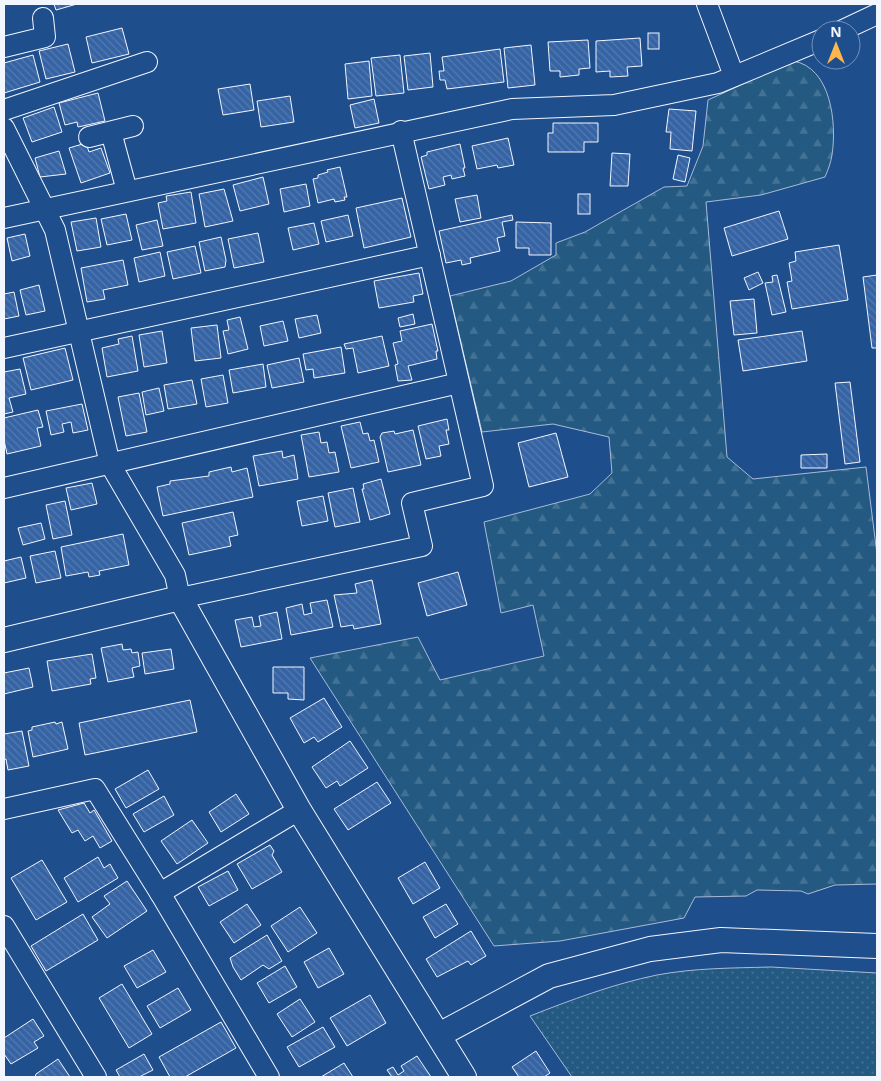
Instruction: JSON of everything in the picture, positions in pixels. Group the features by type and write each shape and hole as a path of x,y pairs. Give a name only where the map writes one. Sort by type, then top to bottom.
{"street":[{"path":"707,4 734,76"},
{"path":"861,22 877,14"},
{"path":"4,47 45,37 43,18"},
{"path":"4,218 402,131 512,109 614,105 718,83 811,44"},
{"path":"4,110 147,62"},
{"path":"89,138 133,126"},
{"path":"4,128 55,230 110,464 175,575 180,598 300,810 464,1077"},
{"path":"4,640 180,598 422,546 412,503 483,486 402,131"},
{"path":"111,132 127,191"},
{"path":"4,348 430,255"},
{"path":"4,488 459,383"},
{"path":"4,809 94,789 160,893 269,1077"},
{"path":"160,893 300,810"},
{"path":"4,926 96,1077"},
{"path":"439,1035 549,976 650,949 721,940 877,946"}],"green space":[{"path":"793,61 806,65 816,74 829,98 832,113 833,142 831,160 825,177 761,195 706,202 727,457 753,479 866,467 877,554 877,884 835,885 808,894 801,891 757,890 746,896 695,897 684,918 560,941 494,946 310,658 418,637 440,680 544,656 533,605 501,613 484,522 590,494 612,473 609,437 553,424 482,432 450,296 511,281 556,255 556,243 585,232 664,187 687,186 703,146 708,100"},
{"path":"771,967 877,973 877,1077 572,1077 530,1016 577,998 657,975 699,970"}],"building":[{"path":"54,4 77,4 56,10"},
{"path":"122,28 129,54 92,63 86,37"},
{"path":"648,33 659,33 659,49 648,49"},
{"path":"640,38 642,66 627,67 628,76 610,77 610,71 596,72 596,41"},
{"path":"588,40 590,68 579,69 579,75 560,77 560,71 550,71 548,42"},
{"path":"68,44 75,72 46,79 39,51"},
{"path":"531,45 535,85 508,88 504,48"},
{"path":"500,49 504,82 447,89 445,80 440,80 439,71 444,71 442,57"},
{"path":"430,53 433,87 408,90 404,56"},
{"path":"33,55 40,82 4,93 4,63"},
{"path":"400,55 404,93 376,96 371,58"},
{"path":"369,61 372,96 348,99 345,64"},
{"path":"250,84 254,110 223,115 218,89"},
{"path":"98,93 105,121 78,127 77,122 65,125 59,103"},
{"path":"290,96 294,122 261,127 257,101"},
{"path":"374,99 379,123 355,128 350,105"},
{"path":"54,107 62,132 32,142 23,118"},
{"path":"669,109 696,111 692,151 670,149 671,132 666,132"},
{"path":"553,123 598,123 598,142 584,142 584,152 548,152 548,133 553,133"},
{"path":"508,138 514,165 498,168 497,165 477,169 472,146"},
{"path":"86,143 89,152 101,148 110,173 81,183 69,148"},
{"path":"460,144 465,176 452,179 451,175 443,177 445,185 429,189 421,157 427,155 427,152"},
{"path":"59,151 66,174 40,177 35,158"},
{"path":"612,153 630,154 628,186 610,186"},
{"path":"678,155 690,158 685,182 673,179"},
{"path":"340,167 347,197 344,197 345,200 335,202 334,199 318,203 313,179 318,178 318,175 328,172 327,170"},
{"path":"263,177 269,204 240,211 233,185"},
{"path":"306,184 310,206 284,212 280,189"},
{"path":"224,189 233,221 205,227 199,194"},
{"path":"191,192 196,223 163,229 158,203 167,201 166,196"},
{"path":"578,194 590,194 590,214 578,214"},
{"path":"477,195 481,218 460,222 455,199"},
{"path":"402,198 411,237 364,248 356,208"},
{"path":"779,211 788,239 732,256 724,228"},
{"path":"126,214 132,240 107,245 101,219"},
{"path":"348,215 353,236 326,242 321,221"},
{"path":"512,215 513,220 502,222 505,236 497,238 500,251 470,258 471,263 462,265 461,260 446,263 439,231"},
{"path":"96,218 101,247 77,251 71,222"},
{"path":"157,220 163,246 142,250 136,225"},
{"path":"516,222 551,223 551,255 529,255 529,248 516,248"},
{"path":"314,223 319,244 293,250 288,228"},
{"path":"258,233 264,262 234,268 228,239"},
{"path":"25,234 30,256 12,261 7,238"},
{"path":"221,237 226,260 225,267 205,271 199,242"},
{"path":"839,245 848,300 792,309 787,282 792,281 789,263 796,261 795,252"},
{"path":"195,246 201,273 173,279 167,252"},
{"path":"160,252 165,276 139,282 134,258"},
{"path":"123,260 128,285 103,290 105,299 87,302 81,268"},
{"path":"758,272 763,283 749,290 744,278"},
{"path":"419,273 423,294 413,296 414,302 379,308 374,281"},
{"path":"777,275 786,312 772,315 765,283 773,282 772,276"},
{"path":"877,275 877,348 872,348 863,277"},
{"path":"39,285 45,311 26,315 20,290"},
{"path":"14,292 19,316 4,319 4,294"},
{"path":"754,299 757,333 734,335 730,301"},
{"path":"413,314 415,324 400,327 398,318"},
{"path":"317,315 321,333 299,338 295,319"},
{"path":"240,317 248,349 228,354 223,331 229,330 227,320"},
{"path":"283,321 288,341 264,346 260,326"},
{"path":"432,324 438,351 436,351 437,359 408,366 412,380 398,381 395,365 398,364 393,343 402,341 400,331"},
{"path":"217,325 221,358 195,361 191,328"},
{"path":"162,331 167,363 144,367 139,335"},
{"path":"802,331 807,361 743,371 738,340"},
{"path":"132,336 138,371 107,377 102,348 119,344 118,339"},
{"path":"382,336 389,366 358,373 353,348 346,349 344,344"},
{"path":"341,347 345,373 314,378 313,369 306,370 303,354"},
{"path":"65,348 73,380 31,390 23,358"},
{"path":"299,358 304,382 272,388 267,365"},
{"path":"263,364 266,387 233,393 229,370"},
{"path":"20,369 26,394 9,398 13,412 4,414 4,372"},
{"path":"223,375 228,403 206,407 201,379"},
{"path":"192,380 197,404 168,409 164,385"},
{"path":"850,382 860,462 845,464 835,383"},
{"path":"159,388 164,411 146,415 142,392"},
{"path":"139,393 147,432 126,436 118,397"},
{"path":"82,404 88,430 73,433 71,422 62,424 64,432 51,435 46,411"},
{"path":"38,410 43,427 37,428 41,446 7,454 4,440 4,418"},
{"path":"447,419 449,430 446,430 449,444 439,446 441,456 426,459 418,426"},
{"path":"360,422 363,434 368,433 370,441 374,440 379,462 351,468 341,426"},
{"path":"413,430 421,465 388,472 380,437 382,433 394,431 395,434"},
{"path":"319,432 321,443 327,442 329,453 335,452 339,472 309,477 301,435"},
{"path":"556,433 568,477 529,487 518,443"},
{"path":"282,451 283,458 294,455 298,479 259,486 253,456"},
{"path":"827,454 827,468 801,468 801,455"},
{"path":"231,467 232,472 247,468 253,497 163,516 157,487 170,484 170,481 209,476 209,472"},
{"path":"381,479 390,514 370,520 362,489 364,489 363,484"},
{"path":"92,483 97,504 71,510 66,488"},
{"path":"353,488 360,522 335,527 328,493"},
{"path":"323,496 328,521 302,526 297,501"},
{"path":"65,501 72,535 53,539 46,505"},
{"path":"233,512 238,535 229,537 231,546 189,555 182,523"},
{"path":"41,523 45,539 23,545 18,528"},
{"path":"123,534 129,565 99,571 100,575 89,577 88,572 66,576 61,547"},
{"path":"55,551 61,578 36,583 30,556"},
{"path":"21,557 26,578 4,583 4,561"},
{"path":"458,572 467,605 427,616 418,583"},
{"path":"372,580 381,624 354,629 353,625 341,627 334,595 357,593 355,584"},
{"path":"327,600 333,627 291,635 286,608 302,604 304,615 312,613 310,603"},
{"path":"277,612 282,639 241,647 235,620 252,617 254,627 261,626 259,616"},
{"path":"122,644 123,650 131,649 132,653 138,652 140,666 132,668 134,677 108,682 101,648"},
{"path":"171,649 174,669 145,674 142,653"},
{"path":"92,654 96,678 90,679 91,684 52,691 47,661"},
{"path":"273,667 304,667 304,700 288,699 288,693 273,693"},
{"path":"29,668 33,687 4,694 4,673"},
{"path":"324,698 342,727 318,742 314,737 304,743 290,718"},
{"path":"190,700 197,732 85,755 79,723"},
{"path":"55,722 56,724 62,722 68,749 33,757 28,731 32,730 32,727"},
{"path":"22,731 29,766 8,770 6,759 4,759 4,734"},
{"path":"350,741 368,768 340,786 337,781 326,788 312,767"},
{"path":"148,770 159,789 126,808 115,789"},
{"path":"377,782 391,803 348,830 334,809"},
{"path":"236,794 249,814 221,832 209,812"},
{"path":"164,796 174,815 144,832 133,814"},
{"path":"84,803 90,813 94,810 112,841 100,848 93,836 85,841 78,830 72,833 58,810"},
{"path":"192,820 208,843 177,864 161,841"},
{"path":"270,845 274,851 272,855 282,872 252,889 237,864"},
{"path":"98,857 104,868 110,864 118,878 78,902 64,878"},
{"path":"42,860 67,902 36,920 11,878"},
{"path":"425,862 440,888 413,904 398,878"},
{"path":"228,871 238,890 209,906 198,887"},
{"path":"127,881 147,911 107,938 92,917 110,904 104,896"},
{"path":"247,904 261,925 234,943 220,922"},
{"path":"446,904 458,924 435,938 423,917"},
{"path":"300,907 317,933 288,952 271,926"},
{"path":"83,914 98,940 46,971 31,946"},
{"path":"471,931 486,956 471,965 468,961 437,977 426,959"},
{"path":"267,935 282,961 269,969 263,965 241,980 230,958"},
{"path":"329,948 344,974 318,988 304,962"},
{"path":"153,950 166,972 137,988 124,966"},
{"path":"285,966 297,987 269,1003 257,983"},
{"path":"122,984 152,1034 129,1048 99,998"},
{"path":"178,988 191,1010 160,1028 147,1006"},
{"path":"370,995 386,1023 347,1046 330,1018"},
{"path":"300,999 315,1022 292,1037 277,1014"},
{"path":"33,1019 44,1036 34,1042 38,1048 11,1064 4,1054 4,1038"},
{"path":"221,1022 236,1048 185,1077 170,1077 159,1057"},
{"path":"323,1027 335,1047 299,1067 287,1047"},
{"path":"536,1051 550,1073 544,1077 519,1077 512,1067"},
{"path":"144,1054 153,1070 139,1077 120,1077 116,1070"},
{"path":"417,1056 431,1077 392,1077 387,1070 393,1067 398,1075 404,1071 401,1066"},
{"path":"58,1059 70,1077 35,1077 36,1074"},
{"path":"344,1063 353,1077 321,1077"}]}
